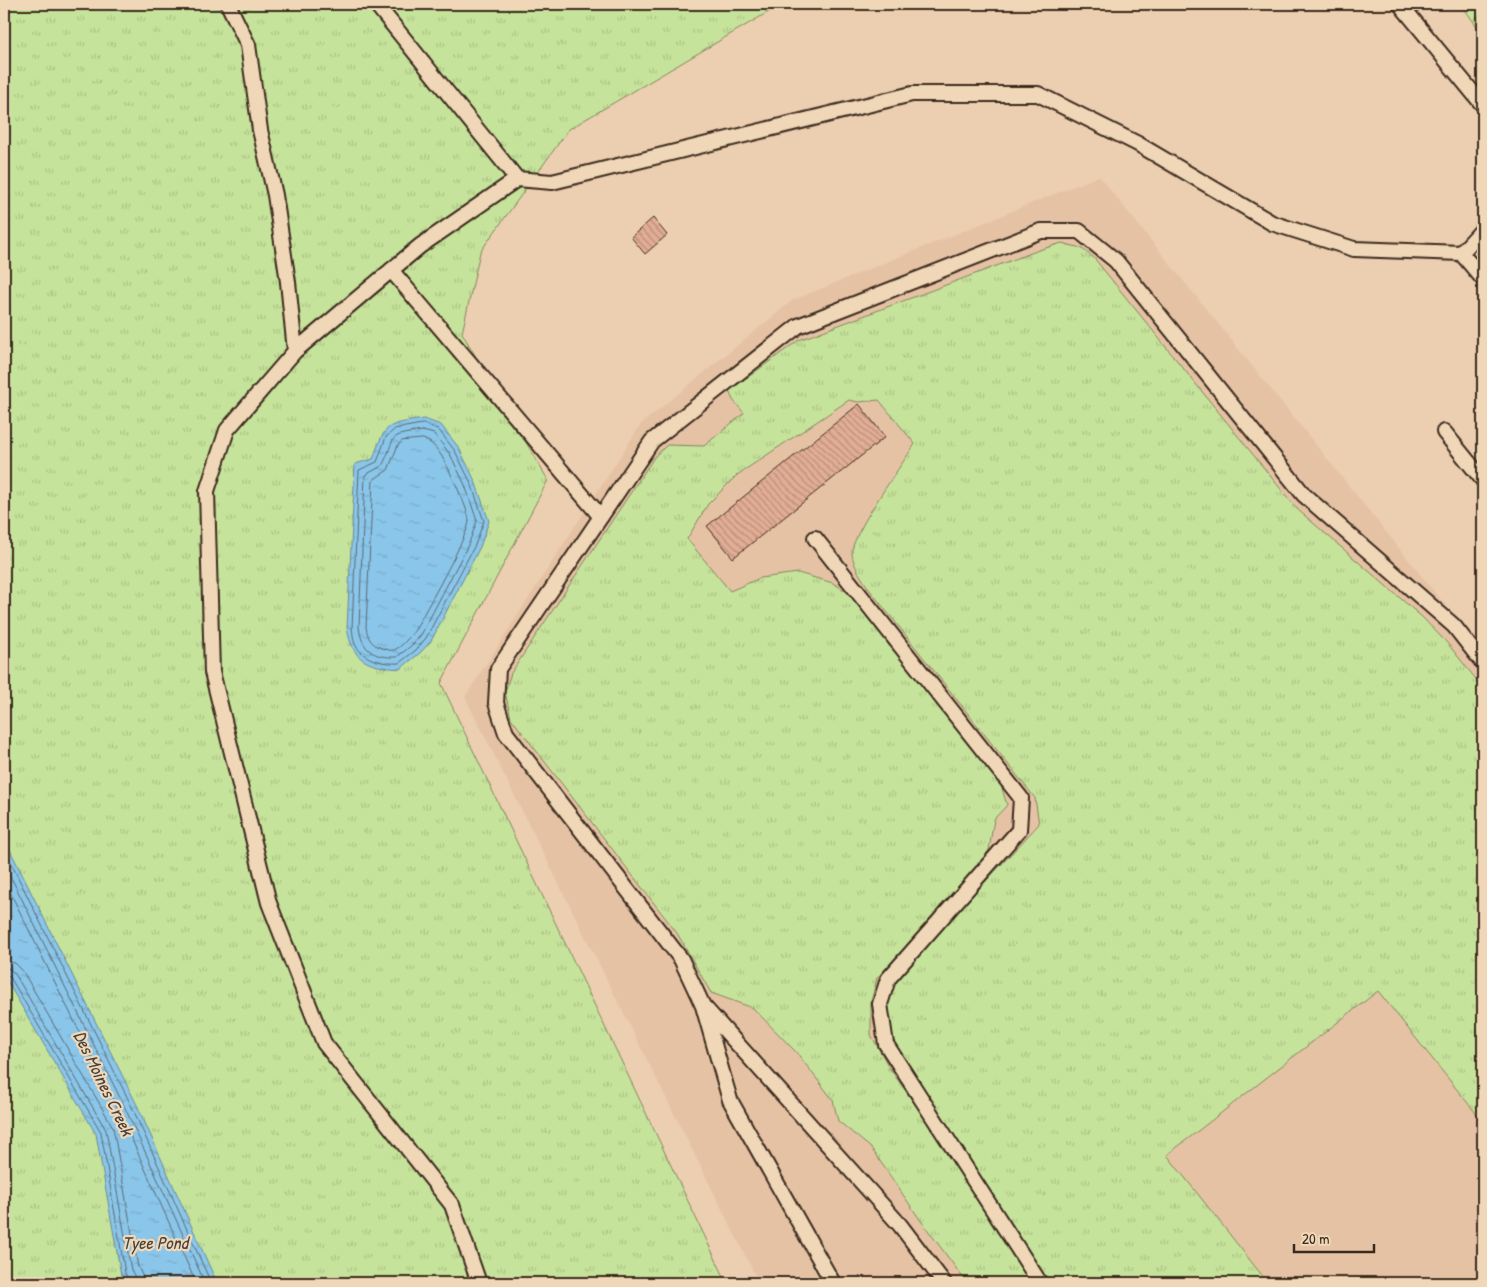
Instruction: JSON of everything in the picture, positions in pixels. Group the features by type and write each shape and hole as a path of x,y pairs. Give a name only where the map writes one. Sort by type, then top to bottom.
{"lane":[{"path":"228,4 248,45 260,130 275,195 288,282 295,351"},
{"path":"376,4 517,179"},
{"path":"1400,4 1483,105"},
{"path":"479,1283 452,1205 324,1043 269,903 212,672 207,491 227,430 295,351 420,246 517,179 552,182 912,94 1038,94 1138,144 1272,223 1354,249 1462,253 1483,279"},
{"path":"1462,253 1483,230"},
{"path":"833,1283 730,1100 703,1006 681,960 506,733 496,703 498,669 652,441 798,326 1041,231 1079,231 1116,261 1304,495 1454,626 1483,663"},
{"path":"392,270 601,517"},
{"path":"1444,432 1483,480"},
{"path":"815,538 1021,798 1019,830 888,979 880,1004 886,1044 1040,1283"},
{"path":"703,1006 900,1226 944,1283"}],"shaded area":[{"path":"1099,176 1483,652 1483,1283 759,1283 465,697 641,424 793,300"}],"green space":[{"path":"4,4 782,4 569,129 480,252 462,333 548,480 441,683 727,1283 4,1283"},
{"path":"1461,4 1483,4 1483,35"},
{"path":"1062,243 1081,248 1094,258 1297,509 1422,617 1448,644 1483,688 1483,1122 1378,991 1167,1155 1268,1283 1049,1283 907,1062 895,1049 888,1024 887,1001 897,977 1039,824 1035,798 869,589 855,564 852,554 853,545 859,532 915,444 879,400 858,402 849,400 737,475 708,504 687,539 730,591 760,578 798,573 833,583 853,596 996,769 1007,805 994,819 989,850 972,877 877,978 871,1002 871,1035 890,1069 956,1162 1033,1283 967,1283 871,1148 838,1121 833,1100 797,1053 753,1008 711,993 677,933 511,718 505,692 511,673 655,456 667,445 704,446 744,413 733,400 729,391 799,340"}],"water":[{"path":"424,419 441,425 459,448 475,481 489,521 480,547 431,641 420,653 400,669 388,668 370,664 363,660 353,648 347,628 355,464 373,459 381,438 389,427"},
{"name":"Tyee Pond","path":"4,838 137,1105 217,1283 126,1283 121,1275 96,1134 4,976"}],"building":[{"path":"653,218 667,235 645,254 631,237"},
{"path":"859,404 885,437 733,558 707,526"}],"water label":[{"name":"Des Moines Creek","path":"104,1083"}]}
